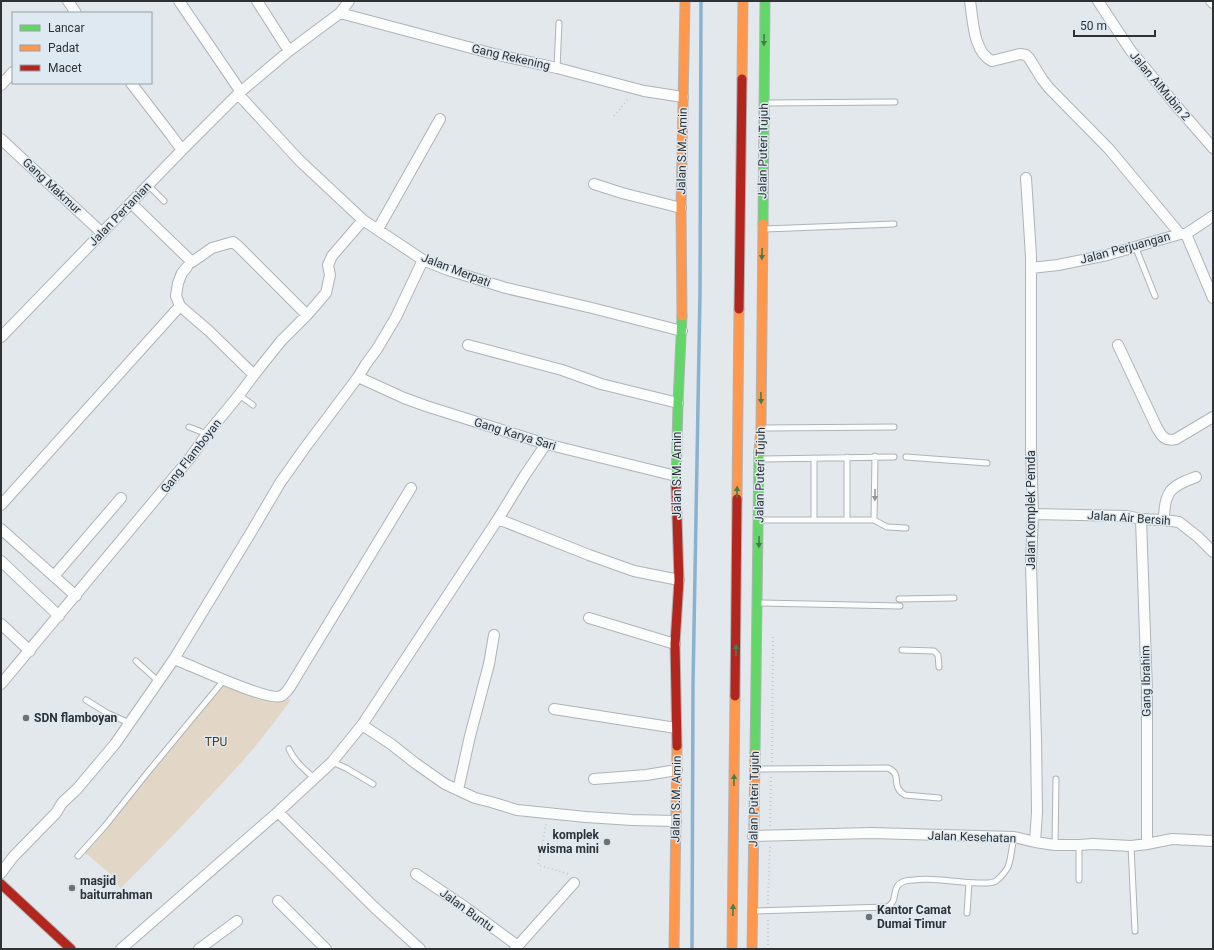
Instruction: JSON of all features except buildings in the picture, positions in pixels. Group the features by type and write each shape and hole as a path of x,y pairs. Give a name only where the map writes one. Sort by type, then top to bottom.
{"main road":[{"name":"Jalan S.M. Amin","path":"674,949 677,770 675,644 679,580 676,476 682,331 681,208 685,1"},
{"name":"Jalan Puteri Tujuh","path":"732,949 750,373 743,1"},
{"name":"Jalan Puteri Tujuh","path":"752,949 759,459 761,428 750,373 762,229 765,1"},
{"path":"1,884 67,948"}],"street":[{"name":"Jalan Merpati","path":"179,1 239,93 300,160 363,220 423,260 448,270 506,288 682,331"},
{"path":"257,1 289,51"},
{"name":"Jalan Pertanian","path":"1,336 239,93 289,51 340,13 348,1"},
{"path":"970,1 976,38 983,54 992,60 1020,54 1026,55 1029,58 1049,88 1109,149 1183,234 1213,298"},
{"name":"Jalan AlMubin 2","path":"1098,1 1131,51 1213,148"},
{"name":"Gang Rekening","path":"340,13 494,54 557,68 644,91 683,97"},
{"path":"1,85 12,73"},
{"path":"132,84 182,150"},
{"path":"378,230 440,119"},
{"name":"Gang Makmur","path":"1,139 102,233"},
{"name":"Jalan Komplek Pemda","path":"1026,178 1031,256 1031,448 1033,514 1031,564 1037,812 1035,842"},
{"path":"594,184 622,193 681,208"},
{"path":"131,204 189,265"},
{"name":"Jalan Perjuangan","path":"1031,268 1058,265 1107,255 1135,246 1183,234 1213,216"},
{"name":"Gang Flamboyan","path":"1,684 190,458 207,434 281,341 326,293 330,275 328,265 332,256 363,220"},
{"path":"254,375 209,331 180,306 176,296 178,284 182,273 189,265 212,248 233,242 307,315"},
{"path":"1,873 13,857 56,813 62,803 115,744 174,659 280,483 358,377 396,317 423,260"},
{"path":"1,505 180,306"},
{"path":"468,345 562,370 602,384 678,403"},
{"path":"1118,345 1157,428 1166,440 1171,441 1176,439 1213,417"},
{"name":"Gang Karya Sari","path":"358,377 404,398 426,406 546,444 676,476"},
{"path":"121,949 278,812 332,762 362,725 546,444"},
{"path":"1164,520 1164,506 1166,497 1182,482 1196,477"},
{"path":"174,659 265,695 277,697 285,693 375,548 410,488"},
{"path":"54,576 121,498"},
{"name":"Jalan Air Bersih","path":"1033,514 1121,516 1179,522 1198,537 1213,552"},
{"name":"Gang Ibrahim","path":"1141,518 1147,692 1147,844"},
{"path":"498,519 634,571 679,580"},
{"path":"1,529 76,596"},
{"path":"1,561 59,616"},
{"path":"589,618 675,644"},
{"path":"1,624 30,651"},
{"path":"458,790 470,736 489,664 494,635"},
{"path":"554,709 676,728"},
{"path":"362,725 391,744 414,763 445,784 475,798 517,810 586,817 676,821"},
{"path":"594,779 646,776 677,770"},
{"path":"278,812 374,907 420,949"},
{"name":"Jalan Kesehatan","path":"753,836 871,833 1014,837 1055,845 1094,844 1131,846 1172,839 1213,841"},
{"name":"Jalan Buntu","path":"416,874 465,907 516,948"},
{"path":"516,948 574,883"},
{"path":"278,901 326,949"},
{"path":"200,949 237,920"}],"lane":[{"path":"557,68 558,23"},
{"path":"764,104 895,102"},
{"path":"148,185 164,201"},
{"path":"762,229 894,224"},
{"path":"1135,246 1155,296"},
{"path":"239,395 253,405"},
{"path":"189,427 207,434"},
{"path":"761,428 894,427"},
{"path":"759,459 875,456 894,457"},
{"path":"874,520 875,456"},
{"path":"847,457 847,520"},
{"path":"906,457 987,463"},
{"path":"814,458 814,520"},
{"path":"759,520 874,520 887,527 906,528"},
{"path":"899,599 954,598"},
{"path":"758,603 900,606"},
{"path":"902,650 934,651 938,655 940,667"},
{"path":"136,661 158,681"},
{"path":"78,856 105,826 224,680"},
{"path":"86,700 129,724"},
{"path":"289,749 296,762 314,778"},
{"path":"332,762 346,768 373,784"},
{"path":"754,769 888,768 897,776 897,787 900,792 905,795 939,798"},
{"path":"1055,845 1056,779"},
{"path":"752,911 888,907 892,905 894,901 894,892 904,881 924,878 969,883 988,883 996,881 1008,867 1014,837"},
{"path":"1079,845 1079,880"},
{"path":"1131,846 1135,931"},
{"path":"967,913 969,883"}],"path":[{"path":"614,116 631,96 644,91"},
{"path":"548,813 538,865 577,877 574,883"}],"green space":[{"name":"TPU","path":"228,680 268,694 291,700 259,742 238,766 188,820 120,889 115,878 88,855 82,853"}],"waterway":[{"path":"692,949 693,685 700,293 701,1"}],"traffic: fast":[{"path":"763,224 765,1"},
{"path":"676,486 682,316"},
{"path":"755,754 759,452"}],"traffic: slow":[{"path":"682,316 681,208 685,1"},
{"path":"742,79 743,1"},
{"path":"759,452 761,428 763,224"},
{"path":"737,499 739,309"},
{"path":"732,949 735,696"},
{"path":"674,949 677,746"},
{"path":"752,949 755,754"}],"traffic: jam":[{"path":"739,309 742,79"},
{"path":"676,486 679,580 675,644 677,746"},
{"path":"735,696 737,499"},
{"path":"1,884 71,949"}],"place":[{"name":"SDN flamboyan","path":"26,718"},
{"name":"komplek wisma mini","path":"607,842"},
{"name":"masjid baiturrahman","path":"72,888"},
{"name":"Kantor Camat Dumai Timur","path":"869,917"}]}
